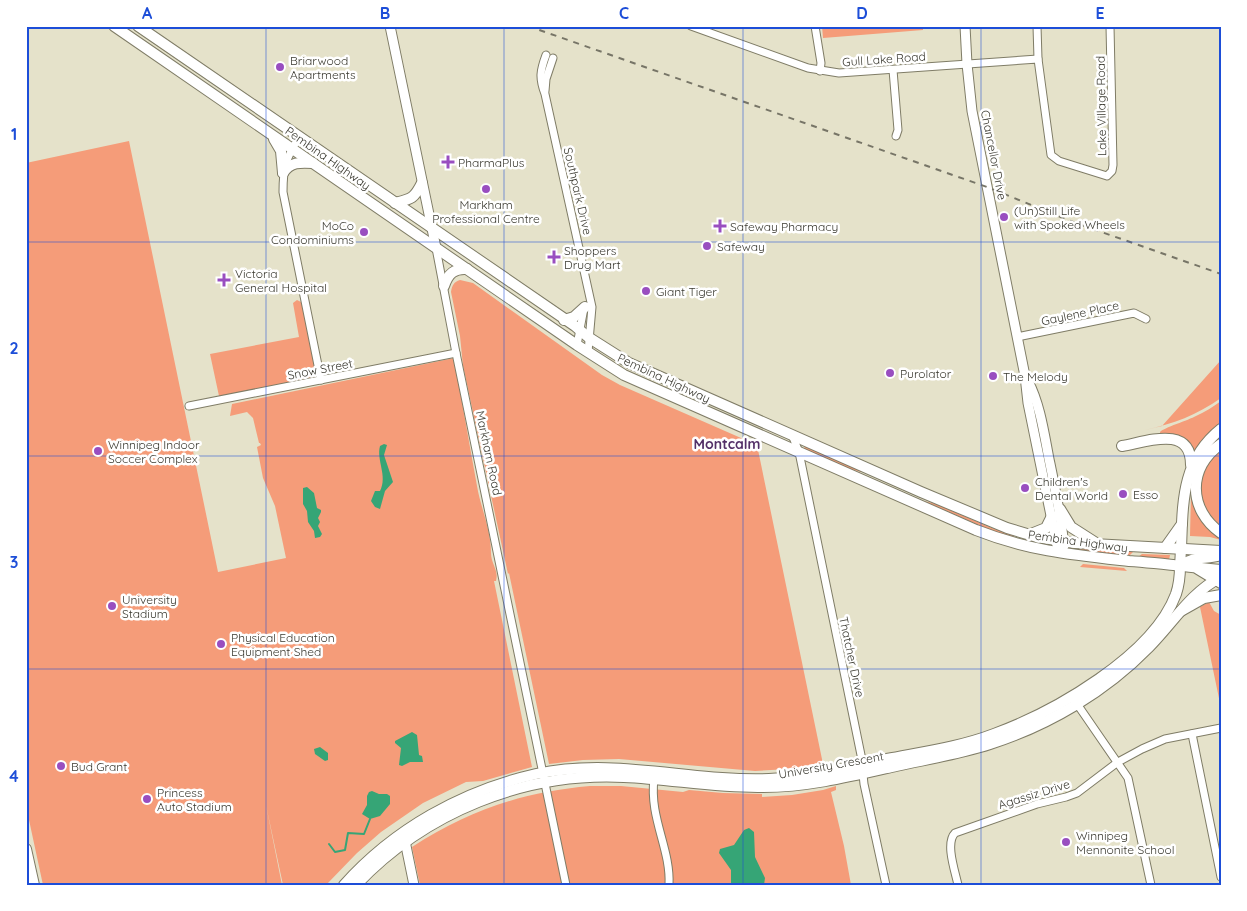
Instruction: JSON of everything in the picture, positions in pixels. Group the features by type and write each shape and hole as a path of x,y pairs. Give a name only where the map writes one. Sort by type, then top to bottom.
{"main road":[{"name":"Pembina Highway","path":"114,26 577,345 624,375 992,536 1028,548 1062,554 1221,570"},
{"name":"Pembina Highway","path":"138,26 584,334 629,363 993,523 1030,535 1060,541 1221,553"},
{"path":"212,94 221,83"},
{"path":"271,134 281,151 283,173"},
{"path":"283,173 286,168 294,164 313,163"},
{"path":"395,203 412,198 417,194 422,184"},
{"path":"444,286 450,273 460,269 467,269"},
{"path":"564,320 574,317 585,307"},
{"name":"University Crescent","path":"1074,701 1141,643 1168,611 1176,595 1179,581 1185,488 1191,468 1203,446 1221,428"},
{"path":"1122,446 1164,438 1178,440 1189,452 1191,468"},
{"path":"1221,444 1202,463 1195,490 1203,514 1209,523 1221,533"},
{"path":"1060,509 1071,527 1100,544"},
{"path":"1030,535 1046,528 1052,516"},
{"path":"1166,548 1183,520"},
{"path":"1180,566 1195,558 1212,558 1221,553"},
{"path":"1196,567 1219,580"},
{"name":"University Crescent","path":"344,885 388,843 437,811 495,785 578,769 617,768 724,778 762,779 800,776 862,769 952,755 988,745 1030,729 1114,678 1138,658 1200,590 1219,580"},
{"path":"1181,611 1204,598 1221,595"},
{"name":"University Crescent","path":"356,885 372,868 405,841 437,820 471,804 544,777 626,777 763,788 804,784 862,769"},
{"path":"26,849 34,885"}],"street":[{"name":"Markham Road","path":"390,26 566,885"},
{"name":"Gull Lake Road","path":"690,26 703,28 820,71 839,74 966,64"},
{"path":"815,26 820,71"},
{"name":"Chancellor Drive","path":"965,26 966,64 982,166 1025,376 1028,403 1052,516 1060,541"},
{"name":"Lake Village Road","path":"1037,26 1038,60 1051,155 1059,161 1107,176 1112,171 1113,166 1110,26"},
{"name":"Southpark Drive","path":"549,57 540,72 542,85 592,307 584,334 577,345"},
{"path":"966,64 1038,60"},
{"path":"893,70 898,130 896,136"},
{"path":"300,138 285,160 283,192 322,380"},
{"name":"Southpark Drive","path":"588,293 585,307 584,334 588,352"},
{"name":"Gaylene Place","path":"1017,337 1134,313 1146,319"},
{"name":"Snow Street","path":"189,406 456,353"},
{"name":"Chancellor Drive","path":"1025,376 1031,387 1044,434 1060,509 1062,554"},
{"name":"Thatcher Drive","path":"792,435 798,452 886,885"},
{"path":"1074,701 1128,778 1151,885"},
{"name":"Agassiz Drive","path":"958,885 950,846 951,836 954,833 1037,804 1066,798 1077,793 1118,762 1165,739 1221,728"},
{"path":"1192,734 1221,877"},
{"path":"654,779 652,793 654,810 667,864 669,885"},
{"path":"405,841 414,885"}],"shaded area":[{"path":"822,26 923,26 923,30 823,38"},
{"path":"129,141 218,572 286,558 275,506 263,478 257,447 261,445 253,418 247,412 230,416 232,404 454,358 477,486 491,544 491,557 497,577 496,581 494,581 532,767 483,781 466,782 423,803 381,832 357,853 326,885 283,885 266,805 282,885 43,885 26,806 26,163"},
{"path":"460,280 473,283 602,375 620,385 757,445 823,764 755,771 619,759 583,760 549,764 463,366 460,336 451,292 454,284"},
{"path":"297,300 302,305 316,373 314,378 219,396 210,354 299,337 293,303"},
{"path":"1221,360 1221,398 1194,414 1162,426"},
{"path":"1221,401 1221,425 1193,454 1191,450 1160,437 1162,430 1199,414"},
{"path":"1221,433 1221,441 1193,487 1221,536 1221,540 1210,537 1190,536 1191,493 1196,462"},
{"path":"387,445 384,455 393,482 385,491 380,509 375,507 371,501 375,491 380,491 382,485 379,451 380,446"},
{"path":"804,446 861,472 847,468 805,449"},
{"path":"1221,449 1221,528 1206,508 1201,488 1206,468"},
{"path":"307,487 314,493 317,508 321,510 318,518 320,522 318,526 322,534 320,537 315,538 303,504 303,488"},
{"path":"924,501 1014,535 1014,537 997,533"},
{"path":"1069,548 1134,551 1129,556 1075,551"},
{"path":"1142,554 1170,555 1169,560 1138,557"},
{"path":"1083,564 1124,568 1127,571 1080,567"},
{"path":"1209,602 1214,611 1221,615 1221,708 1200,607"},
{"path":"412,732 417,735 419,755 422,756 423,762 410,762 402,766 399,765 401,748 395,741"},
{"path":"320,747 328,753 328,760 325,761 315,754 314,749"},
{"path":"590,786 621,786 683,792 689,790 762,794 762,797 792,795 836,786 836,790 831,792 851,885 420,885 412,847 433,834 476,813 519,798"},
{"path":"372,791 390,796 390,804 380,816 370,819 362,814 367,805 367,796"},
{"path":"749,828 754,832 755,857 765,878 764,885 732,885 731,870 719,853 720,849 734,845 744,830"}],"waterway":[{"path":"329,844 335,852 345,850 348,833 364,834 370,819"}],"railway":[{"path":"528,26 987,187 1073,222 1221,274"}],"place":[{"name":"Briarwood Apartments","path":"280,67"},
{"name":"PharmaPlus","path":"448,162"},
{"name":"Markham Professional Centre","path":"486,189"},
{"name":"(Un)Still Life with Spoked Wheels","path":"1004,217"},
{"name":"Safeway Pharmacy","path":"720,226"},
{"name":"MoCo Condominiums","path":"364,232"},
{"name":"Safeway","path":"707,246"},
{"name":"Shoppers Drug Mart","path":"554,257"},
{"name":"Victoria General Hospital","path":"224,280"},
{"name":"Giant Tiger","path":"646,291"},
{"name":"Purolator","path":"890,373"},
{"name":"The Melody","path":"993,376"},
{"name":"Winnipeg Indoor Soccer Complex","path":"98,451"},
{"name":"Children's Dental World","path":"1025,488"},
{"name":"Esso","path":"1123,494"},
{"name":"University Stadium","path":"112,606"},
{"name":"Physical Education Equipment Shed","path":"221,644"},
{"name":"Bud Grant","path":"61,766"},
{"name":"Princess Auto Stadium","path":"147,799"},
{"name":"Winnipeg Mennonite School","path":"1066,842"}],"district":[{"name":"Montcalm","path":"727,444"}]}
